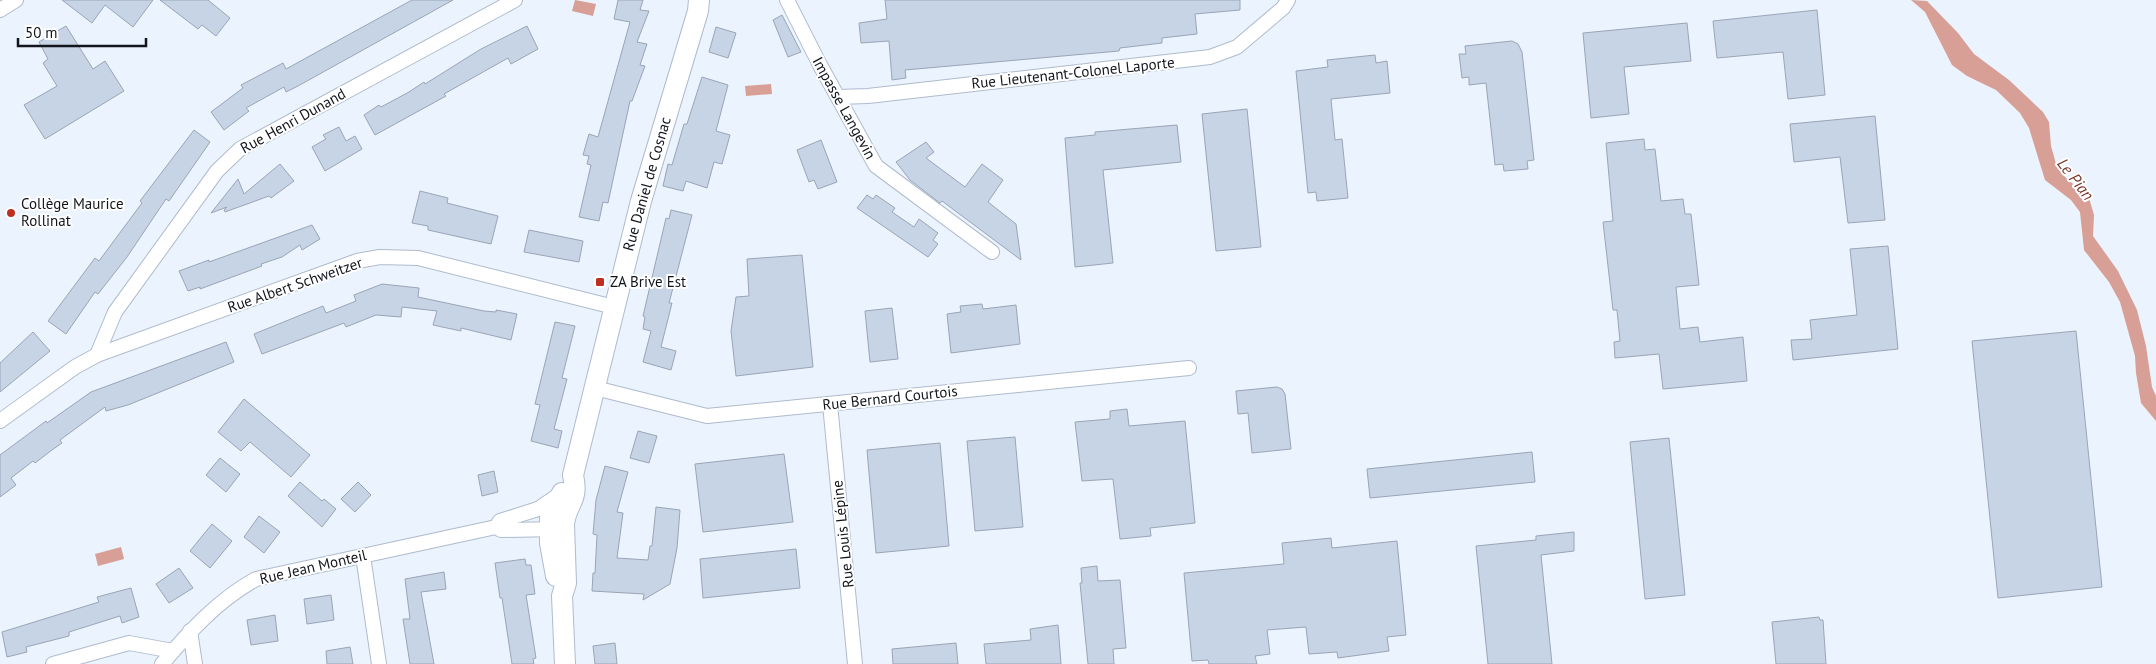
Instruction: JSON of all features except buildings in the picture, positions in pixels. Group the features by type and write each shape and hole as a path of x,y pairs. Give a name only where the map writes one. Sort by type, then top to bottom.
{"street":[{"path":"0,10 16,0"},
{"name":"Rue Henri Dunand","path":"97,355 115,312 217,171 240,149 515,0"},
{"name":"Impasse Langevin","path":"787,0 820,65 876,166 992,252"},
{"name":"Rue Daniel de Cosnac","path":"557,529 550,518 565,485 573,475 641,201 703,4"},
{"name":"Rue Lieutenant-Colonel Laporte","path":"838,97 868,96 1210,57 1237,47 1285,4"},
{"name":"Rue Albert Schweitzer","path":"0,421 75,367 97,355 350,263 380,257 418,258 614,307"},
{"name":"Rue Bernard Courtois","path":"595,388 707,416 1189,368"},
{"name":"Rue Louis Lépine","path":"830,404 855,664"},
{"name":"Rue Daniel de Cosnac","path":"565,664 562,596 556,584 557,529 576,490 573,475"},
{"name":"Rue Jean Monteil","path":"496,528 500,521 538,509 562,491"},
{"name":"Rue Jean Monteil","path":"162,664 190,631 236,590 256,579 496,528 501,530 557,529"},
{"path":"363,556 379,664"},
{"path":"190,631 195,664"},
{"path":"53,664 129,642 173,650"}],"shaded area":[{"path":"575,0 596,4 593,16 572,11"},
{"path":"1911,0 1927,1 1958,33 1974,54 2009,80 2043,112 2049,122 2051,146 2056,164 2064,176 2089,198 2094,215 2093,236 2118,271 2137,310 2146,346 2152,387 2156,396 2156,421 2141,403 2135,356 2120,302 2109,282 2084,250 2080,212 2071,200 2045,180 2029,128 2020,113 1996,90 1967,76 1952,65 1925,12"},
{"path":"771,84 772,94 746,96 745,86"},
{"path":"121,547 124,559 98,566 95,554"}],"place":[{"name":"Collège Maurice Rollinat","path":"11,213"},
{"name":"ZA Brive Est","path":"600,282"}],"water label":[{"name":"Le Pian","path":"2076,179"}]}
